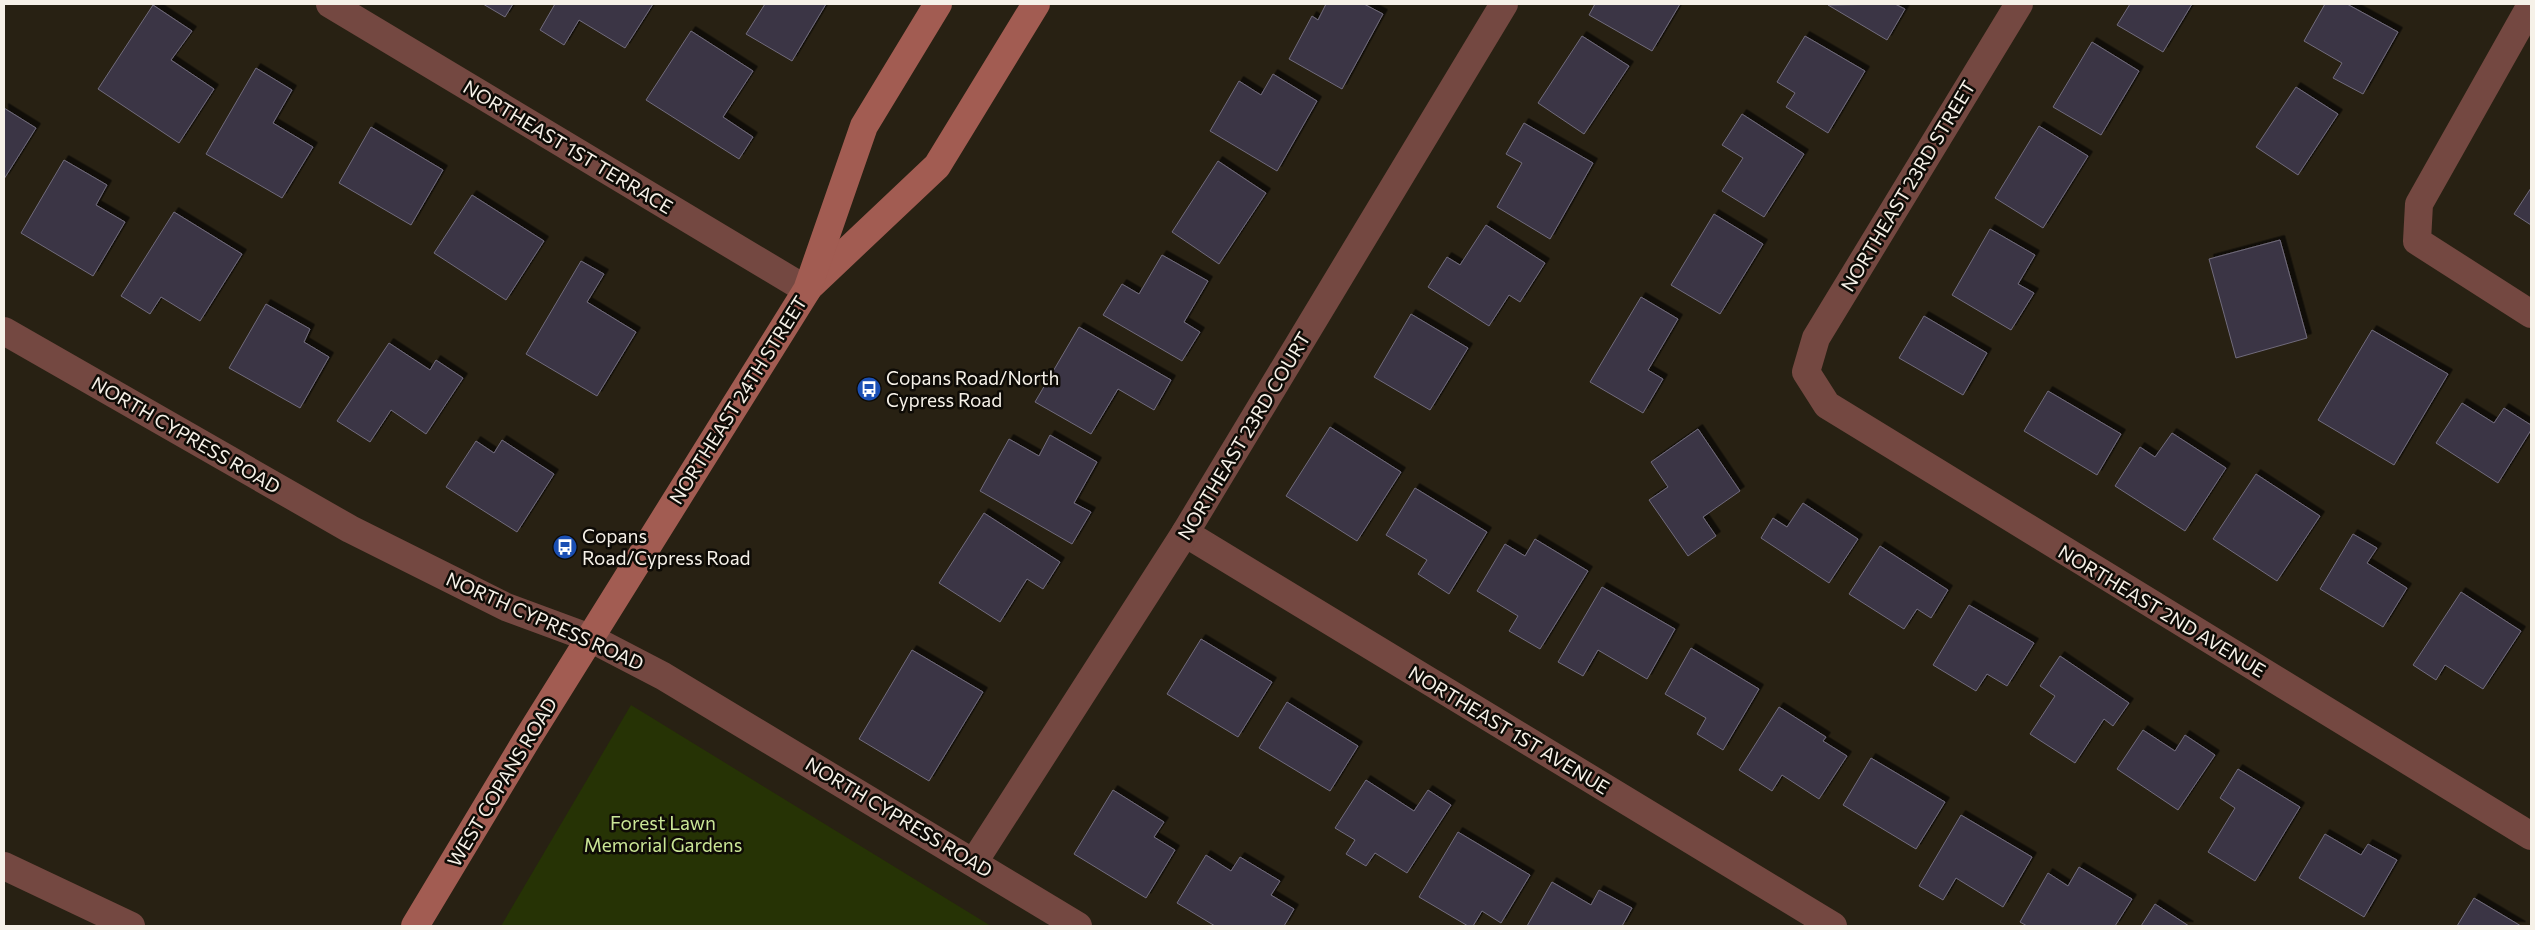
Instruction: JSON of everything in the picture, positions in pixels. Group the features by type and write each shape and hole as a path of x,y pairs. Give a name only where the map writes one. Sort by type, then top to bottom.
{"main road":[{"name":"NORTHEAST 24TH STREET","path":"590,638 806,290 864,126 938,4"},
{"name":"NORTHEAST 24TH STREET","path":"806,290 937,166 1036,4"},
{"name":"WEST COPANS ROAD","path":"415,926 590,638"}],"street":[{"name":"NORTHEAST 1ST TERRACE","path":"330,4 806,290"},
{"name":"NORTHEAST 23RD COURT","path":"974,862 1186,533 1504,4"},
{"name":"NORTHEAST 23RD STREET","path":"1806,372 1816,338 2019,4"},
{"path":"2531,5 2420,204 2417,241 2531,314"},
{"name":"NORTH CYPRESS ROAD","path":"4,331 350,530 506,607 590,638 664,676 1078,926"},
{"name":"NORTHEAST 2ND AVENUE","path":"1806,372 1827,405 2531,836"},
{"name":"NORTHEAST 1ST AVENUE","path":"1186,533 1833,926"},
{"path":"4,866 125,925"}],"green space":[{"name":"Forest Lawn Memorial Gardens","path":"631,705 991,926 501,926"}],"building":[{"path":"483,4 513,4 505,17"},
{"path":"555,4 653,4 625,48 579,20 564,45 540,30"},
{"path":"765,4 826,4 792,61 746,34"},
{"path":"1326,4 1364,4 1383,14 1342,89 1289,59 1312,16 1318,20"},
{"path":"1595,4 1680,4 1652,51 1589,15"},
{"path":"1895,4 1905,9 1887,40 1828,5"},
{"path":"2130,4 2192,4 2163,52 2117,25"},
{"path":"2325,4 2347,4 2398,32 2363,94 2333,78 2342,63 2304,41"},
{"path":"153,5 192,31 171,60 214,89 179,143 98,89"},
{"path":"691,31 753,71 723,117 753,137 739,159 646,100"},
{"path":"1582,36 1629,66 1584,134 1538,103"},
{"path":"1805,36 1865,71 1828,133 1786,107 1795,93 1777,82"},
{"path":"2092,42 2139,71 2101,135 2053,107"},
{"path":"256,68 292,90 273,123 313,147 282,198 206,154"},
{"path":"1273,74 1317,101 1277,171 1210,131 1239,81 1261,95"},
{"path":"2296,87 2338,114 2298,175 2256,147"},
{"path":"4,108 36,128 4,179"},
{"path":"1742,114 1804,154 1764,217 1722,191 1743,158 1722,145"},
{"path":"1524,123 1593,163 1550,239 1497,207 1522,163 1506,154"},
{"path":"2039,126 2088,156 2043,228 1995,198"},
{"path":"371,127 443,170 411,225 339,183"},
{"path":"64,160 107,185 96,205 125,222 93,276 21,233"},
{"path":"1218,161 1266,193 1219,264 1172,232"},
{"path":"2531,188 2531,225 2514,214"},
{"path":"472,195 544,241 506,300 434,253"},
{"path":"174,212 242,254 200,321 161,297 150,314 121,296"},
{"path":"1714,214 1763,244 1720,314 1671,285"},
{"path":"1486,225 1545,263 1520,302 1509,295 1489,326 1428,287 1447,257 1460,265"},
{"path":"1990,229 2035,255 2018,284 2034,293 2011,330 1952,295"},
{"path":"2280,240 2307,338 2236,358 2209,259"},
{"path":"1162,255 1208,281 1184,322 1200,332 1182,361 1103,315 1122,284 1139,294"},
{"path":"581,261 604,274 587,302 636,332 597,396 526,354"},
{"path":"1641,297 1678,319 1648,370 1663,379 1643,413 1590,382"},
{"path":"266,304 310,329 304,342 329,357 300,408 229,368"},
{"path":"1411,314 1468,348 1430,410 1374,377"},
{"path":"1924,316 1987,353 1963,395 1899,358"},
{"path":"1079,327 1171,380 1154,410 1118,389 1091,434 1035,402"},
{"path":"2372,330 2448,374 2394,465 2318,420"},
{"path":"389,343 430,370 436,360 463,378 426,434 391,410 370,442 337,421"},
{"path":"2048,391 2121,434 2097,475 2024,431"},
{"path":"2462,403 2494,423 2504,408 2531,425 2531,430 2498,483 2436,443"},
{"path":"1330,427 1401,472 1357,541 1286,496"},
{"path":"1698,429 1740,491 1703,517 1716,536 1688,556 1649,500 1668,487 1651,462"},
{"path":"2172,433 2226,468 2185,531 2115,486 2140,447 2155,457"},
{"path":"1050,435 1097,462 1074,503 1091,512 1072,544 980,491 1009,439 1039,456"},
{"path":"502,440 554,474 517,532 446,487 476,441 494,453"},
{"path":"2256,474 2320,516 2277,581 2213,539"},
{"path":"1415,488 1487,532 1449,594 1418,574 1427,560 1386,535"},
{"path":"1803,503 1858,539 1829,583 1761,538 1773,518 1787,527"},
{"path":"984,513 1060,562 1043,589 1027,579 1000,622 939,583"},
{"path":"2353,534 2377,548 2367,563 2407,588 2383,627 2320,589"},
{"path":"1535,539 1588,571 1540,649 1509,631 1518,616 1477,591 1505,544 1525,556"},
{"path":"1880,546 1948,590 1931,618 1917,609 1904,629 1849,594"},
{"path":"1602,587 1675,629 1647,679 1598,650 1583,676 1558,662"},
{"path":"2461,592 2521,631 2483,689 2445,665 2436,680 2413,665"},
{"path":"1969,605 2034,643 2007,686 1987,674 1976,691 1933,665"},
{"path":"1201,639 1272,682 1238,737 1167,694"},
{"path":"1691,648 1759,689 1723,750 1697,734 1706,718 1665,694"},
{"path":"912,650 983,692 929,781 859,739"},
{"path":"2060,656 2129,703 2113,726 2104,719 2075,763 2030,734 2055,696 2040,686"},
{"path":"1287,702 1358,746 1330,791 1259,748"},
{"path":"1779,707 1826,737 1823,741 1847,756 1819,799 1782,775 1772,791 1739,770"},
{"path":"2143,730 2175,751 2185,735 2215,755 2178,810 2117,769"},
{"path":"1871,758 1945,802 1916,849 1843,805"},
{"path":"2238,769 2300,807 2255,881 2208,852 2235,808 2220,798"},
{"path":"1366,780 1414,811 1428,790 1451,805 1407,873 1375,853 1366,866 1346,854 1355,840 1335,828"},
{"path":"1113,790 1164,822 1154,837 1175,850 1146,898 1074,854"},
{"path":"1961,815 2032,857 2003,907 1956,878 1943,900 1919,886"},
{"path":"1458,832 1530,875 1501,923 1482,911 1473,926 1468,926 1419,897"},
{"path":"2325,834 2361,855 2368,844 2397,860 2364,917 2299,878"},
{"path":"1206,855 1231,871 1240,857 1280,881 1271,895 1294,909 1284,926 1215,926 1177,903"},
{"path":"2079,867 2132,899 2115,926 2027,926 2020,922 2048,873 2068,886"},
{"path":"1552,882 1591,905 1599,890 1632,908 1622,926 1527,926"},
{"path":"2474,898 2521,926 2457,926"},
{"path":"2155,904 2189,926 2141,926"}],"place":[{"name":"Copans Road/North Cypress Road","path":"869,389"},
{"name":"Copans Road/Cypress Road","path":"565,547"}]}
